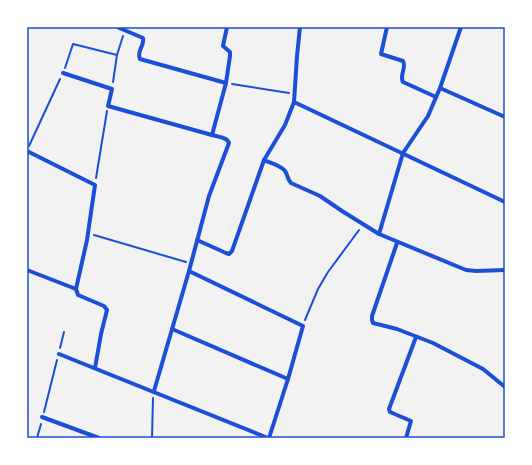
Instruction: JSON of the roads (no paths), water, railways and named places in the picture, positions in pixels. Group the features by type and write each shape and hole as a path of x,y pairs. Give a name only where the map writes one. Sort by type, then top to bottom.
{"street":[{"path":"117,27 143,38 144,41 138,54 140,59 226,83"},
{"path":"212,135 226,83 231,54 229,50 223,48 222,44 227,27"},
{"path":"197,240 226,253 230,253 264,160 285,125 294,102 300,27"},
{"path":"387,27 381,54 403,61 404,66 401,77 403,82 436,97"},
{"path":"379,234 403,153 428,116 440,88 461,27"},
{"path":"63,73 112,89 108,106 225,138 229,143 209,196 154,391"},
{"path":"440,88 505,116"},
{"path":"294,102 505,202"},
{"path":"27,151 95,185 88,233 76,289 78,295 104,306 107,310 94,368"},
{"path":"264,160 283,169 291,183 320,196 363,225 398,243 466,270 505,270"},
{"path":"398,243 372,316 372,320 378,325 396,329 433,343 471,362 483,369 505,387"},
{"path":"27,270 76,289"},
{"path":"59,354 269,438 303,326 189,271"},
{"path":"172,329 288,379"},
{"path":"406,438 411,421 390,412 389,409 416,337"},
{"path":"42,417 98,438"}]}
